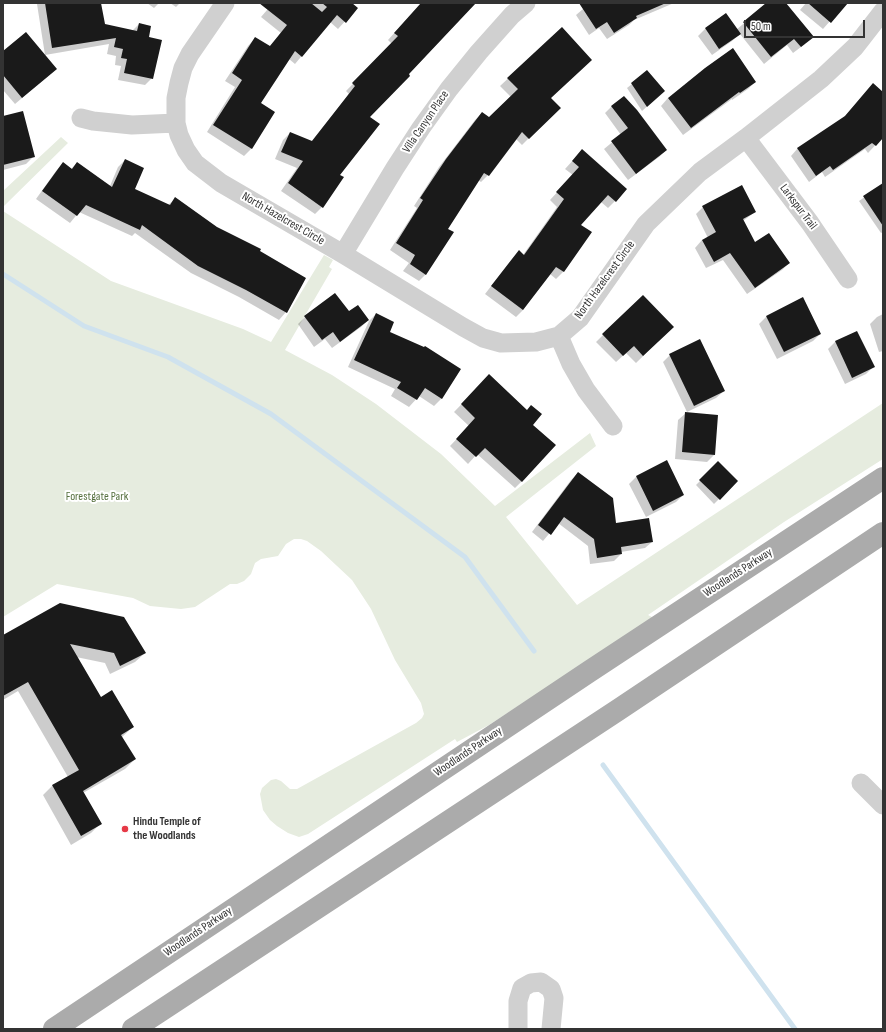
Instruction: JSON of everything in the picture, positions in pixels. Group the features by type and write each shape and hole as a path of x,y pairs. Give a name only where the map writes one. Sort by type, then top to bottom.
{"main road":[{"name":"Woodlands Parkway","path":"54,1029 590,670 883,478"},
{"path":"133,1029 618,710 883,533"}],"street":[{"name":"North Hazelcrest Circle","path":"225,3 190,54 178,83 176,98 176,123 179,135 186,150 195,163 221,183 343,254 463,327 483,338 500,343 536,342 559,336 580,318 646,224 700,172 746,138 820,79 855,47 883,11"},
{"name":"Villa Canyon Place","path":"343,254 421,128 449,89 507,20 526,3"},
{"path":"81,118 93,121 126,124 176,123"},
{"name":"Larkspur Trail","path":"746,138 810,223 848,278"},
{"path":"559,336 586,390 613,426"},
{"path":"861,783 883,805"},
{"path":"518,1029 518,1001 522,988 531,983 541,982 551,989 554,998 551,1029"}],"green space":[{"path":"61,137 68,143 3,207 3,191"},
{"name":"Forestgate Park","path":"3,211 111,281 243,329 271,342 324,255 333,260 329,267 332,269 285,350 332,375 376,404 441,454 495,506 590,433 596,446 506,517 577,605 883,403 883,459 784,522 648,615 654,618 489,725 457,742 455,739 308,834 299,837 288,833 270,820 263,810 260,794 262,788 271,780 276,779 281,781 290,789 297,789 416,723 424,714 421,703 395,660 371,609 352,580 321,551 307,541 294,539 286,544 278,556 261,559 255,563 251,574 244,581 237,584 230,584 195,607 181,609 150,606 133,598 57,584 3,617"}],"building":[{"path":"45,3 101,3 105,24 137,31 139,23 151,26 149,37 162,40 153,79 124,73 127,59 121,58 123,49 114,47 116,38 52,48"},
{"path":"259,3 311,3 322,12 327,7 322,3 352,3 358,8 346,23 337,15 302,57 295,51 261,103 275,112 252,149 213,125 242,80 232,73 255,37 270,46 287,25"},
{"path":"421,3 476,3 409,74 410,76 370,117 380,124 340,175 344,177 323,208 288,183 303,161 281,152 290,132 312,141 355,86 352,83 398,36 394,33"},
{"path":"579,3 666,3 636,16 637,18 614,33 607,22 596,29"},
{"path":"766,3 786,3 814,37 801,47 794,39 771,57 743,22"},
{"path":"808,3 848,3 831,23"},
{"path":"726,13 741,34 719,49 705,28"},
{"path":"562,27 592,60 551,98 561,108 529,139 522,132 489,176 484,173 448,229 454,232 426,275 410,264 415,255 396,243 423,200 420,198 446,159 482,112 489,117 518,89 507,78"},
{"path":"26,32 57,69 22,98 3,75 3,51"},
{"path":"733,48 756,82 740,93 739,92 691,128 668,98 705,68"},
{"path":"647,70 665,91 647,107 631,83"},
{"path":"873,83 883,92 883,138 876,146 872,143 833,170 830,166 816,176 797,148 845,116"},
{"path":"624,96 637,110 667,150 636,174 611,141 628,128 611,106"},
{"path":"23,111 35,157 3,165 3,116"},
{"path":"582,149 627,189 616,202 608,195 581,225 592,232 564,272 556,267 523,310 491,286 519,250 524,255 564,199 556,192 579,167 572,161"},
{"path":"125,159 144,168 135,189 170,205 175,197 217,227 261,249 260,251 306,278 287,313 198,266 142,225 140,230 86,205 77,216 42,191 63,162 72,169 77,162 112,187"},
{"path":"883,183 883,226 863,196"},
{"path":"742,185 756,212 743,219 755,242 769,233 790,263 755,288 730,253 714,262 702,240 716,232 702,206"},
{"path":"335,293 349,311 358,305 369,320 340,342 333,332 322,340 304,316"},
{"path":"643,295 674,327 643,356 634,346 623,356 602,334"},
{"path":"803,297 821,334 784,352 766,316"},
{"path":"376,313 394,322 390,332 424,347 425,346 461,369 442,399 425,388 417,400 397,388 401,382 354,360"},
{"path":"857,331 875,367 852,378 835,341"},
{"path":"700,339 725,391 694,406 669,354"},
{"path":"489,374 527,410 531,405 542,414 533,425 556,445 522,482 485,448 476,457 456,439 475,418 461,404"},
{"path":"685,412 718,415 715,455 682,452"},
{"path":"667,460 684,495 653,511 636,476"},
{"path":"718,461 738,481 720,500 699,480"},
{"path":"578,472 613,498 616,523 649,518 653,542 621,547 622,554 597,558 594,539 564,517 551,535 538,525"},
{"path":"60,603 124,617 146,653 120,666 114,653 70,644 101,697 112,690 134,727 121,735 136,759 83,791 102,824 81,836 52,785 79,770 28,682 3,696 3,635"}],"waterway":[{"path":"3,274 84,326 168,357 271,414 465,557 534,651"},
{"path":"603,765 795,1029"}],"place":[{"name":"Hindu Temple of the Woodlands","path":"125,829"}]}
